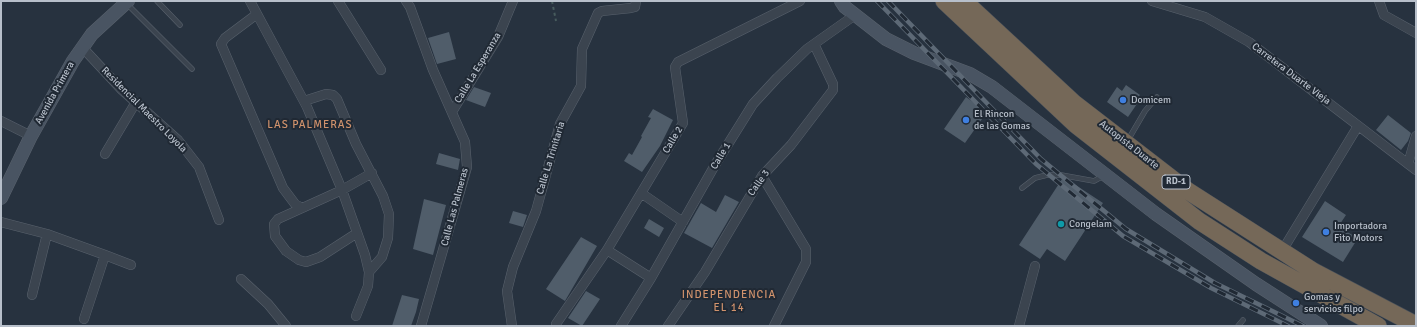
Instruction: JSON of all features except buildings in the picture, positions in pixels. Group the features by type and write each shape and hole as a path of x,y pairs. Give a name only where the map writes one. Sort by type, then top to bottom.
{"highway":[{"name":"Autopista Duarte","path":"944,1 1076,125 1199,221 1261,261 1378,326"},
{"name":"Autopista Duarte","path":"964,1 1074,103 1188,191 1313,270 1416,325"}],"street":[{"path":"250,1 304,101 342,190 357,233 369,272 368,286 356,316"},
{"path":"338,1 381,70"},
{"name":"Calle Las Palmeras","path":"406,1 410,7 433,70 465,142 467,167 421,326"},
{"name":"Calle La Esperanza","path":"452,112 498,37 513,1"},
{"name":"Calle La Trinitaria","path":"512,326 507,291 513,267 536,211 560,124 581,86 582,49 598,13 602,11 635,7 636,1"},
{"name":"Calle 2","path":"556,324 607,250 683,123 675,67 678,62 800,1"},
{"path":"841,1 855,15 886,39 914,53 970,74 992,87 1162,218 1256,284 1321,326"},
{"name":"Carretera Duarte Vieja","path":"1152,1 1205,17 1249,42 1416,170"},
{"path":"1379,1 1384,15 1416,33"},
{"name":"Avenida Primera","path":"1,198 31,136 72,61 102,24 127,2"},
{"path":"257,14 225,38 221,44 283,188 295,204 302,208"},
{"name":"Calle 1","path":"621,326 651,278 715,165 753,104 776,78 814,44 855,15"},
{"name":"Calle 3","path":"669,326 704,272 762,176 791,144 834,90 814,44"},
{"name":"Residencial Maestro Loyola","path":"82,47 136,102 178,140 198,167 219,220"},
{"path":"304,101 326,94 333,95 337,99 356,144 372,173 389,214 388,238 382,257 369,272"},
{"path":"105,154 136,102"},
{"path":"1,121 31,136"},
{"path":"1282,251 1358,126"},
{"path":"1408,164 1416,136"},
{"path":"357,233 313,261 306,262 299,260 286,251 275,236 274,224 278,219 342,190 372,173"},
{"path":"762,176 806,249 806,262 774,326"},
{"path":"642,193 683,222"},
{"path":"1,222 47,234 131,265"},
{"path":"32,295 47,234"},
{"path":"607,250 651,278"},
{"path":"84,319 105,255"},
{"path":"1019,326 1035,266"},
{"path":"240,279 268,304 286,326"}],"lane":[{"path":"158,1 180,25"},
{"path":"127,2 192,69"},
{"path":"1126,143 1145,111 1157,97"},
{"path":"1022,188 1035,178 1047,175 1061,175 1094,181 1106,174"},
{"path":"1238,326 1243,320"}],"path":[{"path":"552,1 556,21"}],"railway":[{"path":"877,1 1036,164 1123,236 1211,288 1288,326"},
{"path":"888,1 1041,159 1126,229 1215,283 1303,326"}],"place":[{"name":"Domicem","path":"1123,100"},
{"name":"El Rincon de las Gomas","path":"966,120"},
{"name":"Congelam","path":"1061,224"},
{"name":"Importadora Fito Motors","path":"1326,232"},
{"name":"Gomas y servicios filpo","path":"1296,303"}],"district":[{"name":"LAS PALMERAS","path":"310,125"},
{"name":"INDEPENDENCIA EL 14","path":"729,301"}]}
